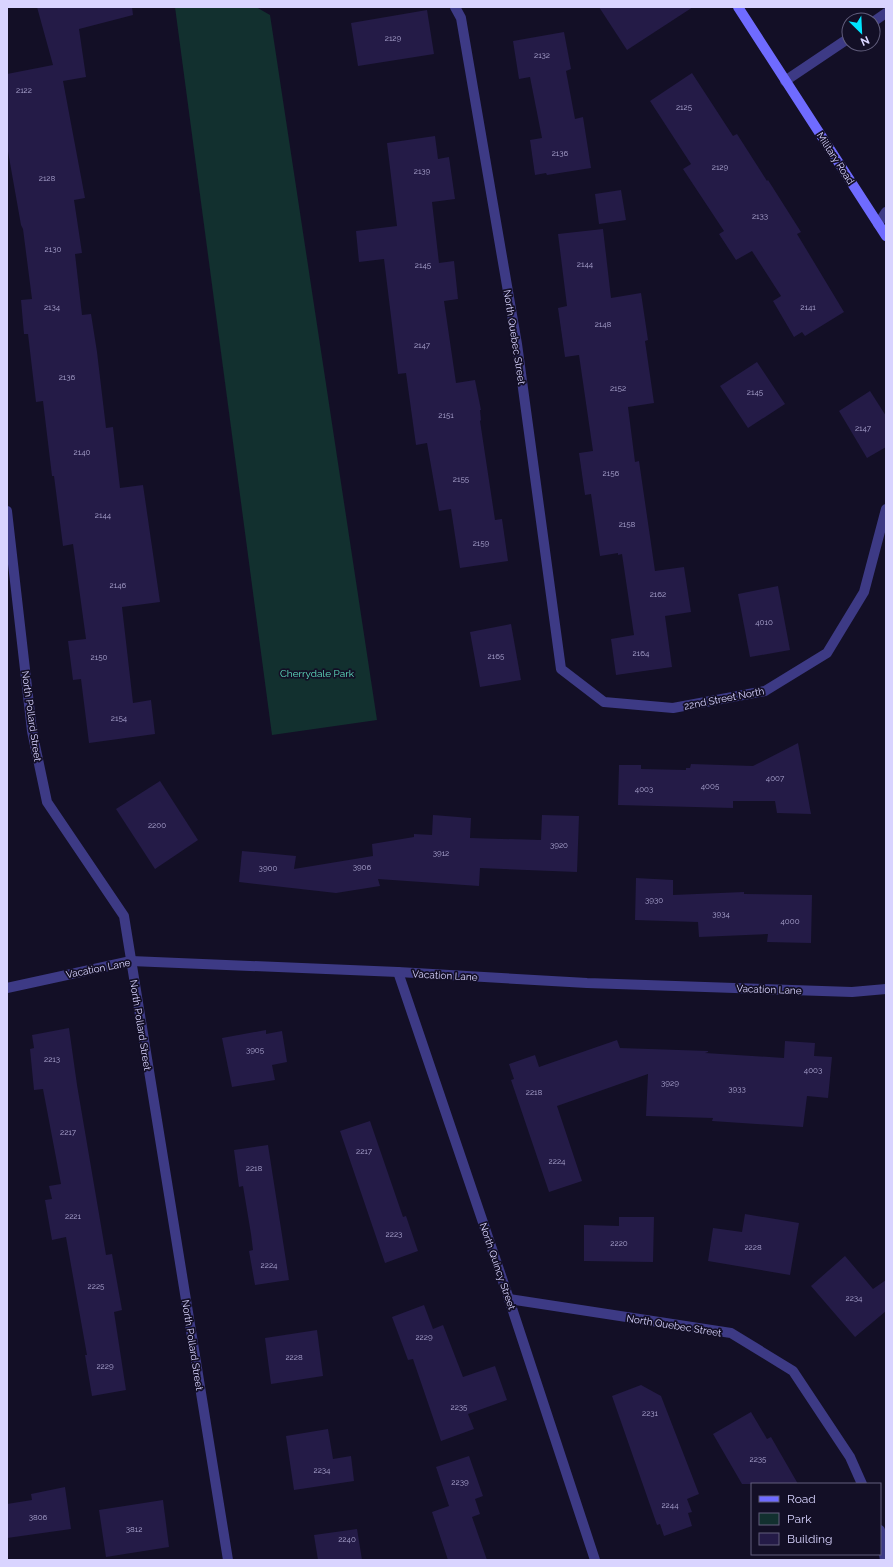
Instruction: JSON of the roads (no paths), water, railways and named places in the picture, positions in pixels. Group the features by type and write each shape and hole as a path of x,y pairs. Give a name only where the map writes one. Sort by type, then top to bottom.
{"main road":[{"name":"Military Road","path":"738,7 886,236"}],"street":[{"name":"North Quebec Street","path":"455,7 461,18 518,344 561,669"},
{"path":"785,81 841,43"},
{"path":"878,224 886,212"},
{"name":"22nd Street North","path":"561,669 604,702 672,708 765,691 827,653 864,592 886,508"},
{"name":"North Pollard Street","path":"7,511 32,731 47,802 124,916 228,1560"},
{"name":"Vacation Lane","path":"7,988 131,961 398,972 602,983 852,992 886,990"},
{"name":"North Quincy Street","path":"398,972 509,1299 595,1560"},
{"name":"North Quebec Street","path":"509,1299 731,1333 793,1371 850,1457 862,1483"},
{"path":"881,1535 886,1560"}],"park label":[{"name":"Cherrydale Park","path":"317,673"}]}
